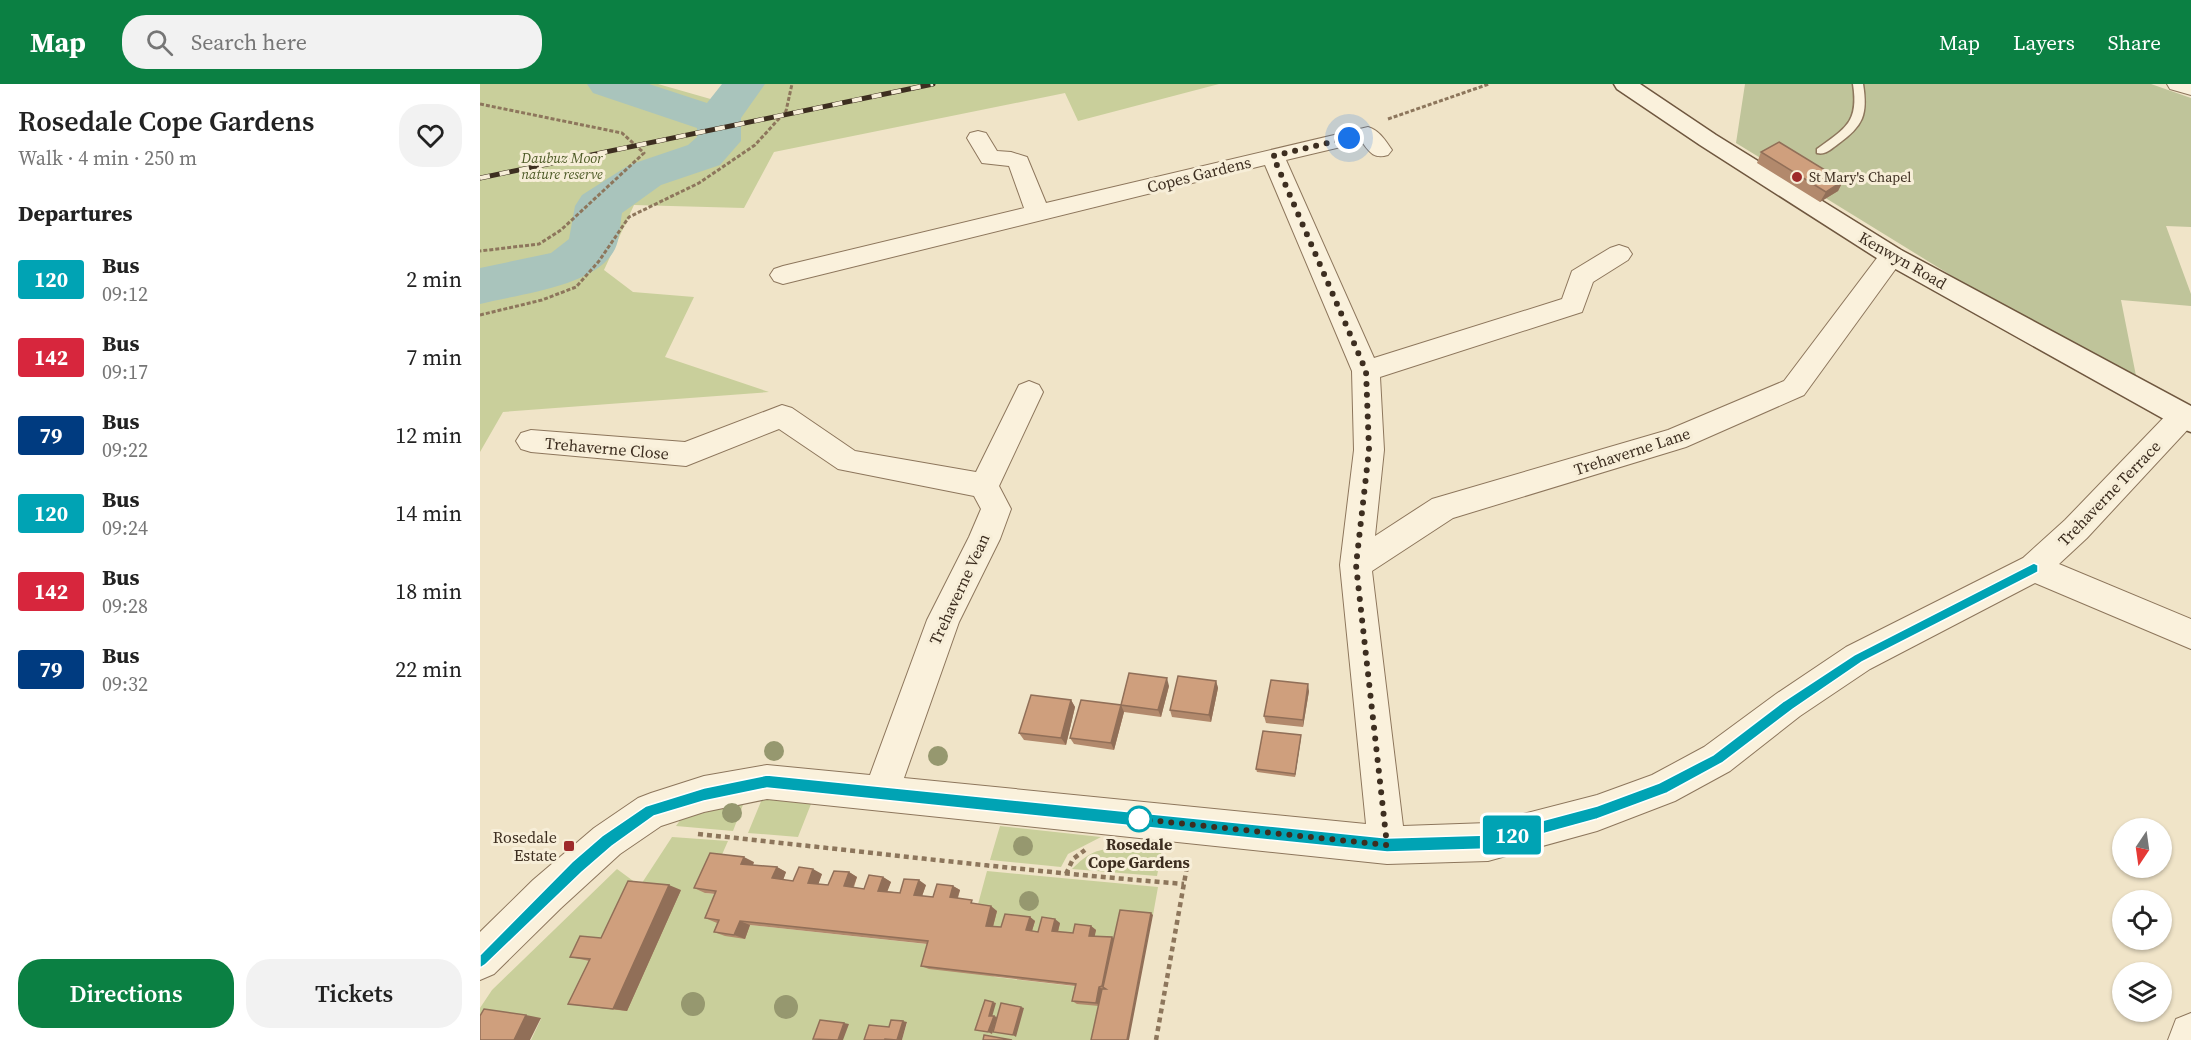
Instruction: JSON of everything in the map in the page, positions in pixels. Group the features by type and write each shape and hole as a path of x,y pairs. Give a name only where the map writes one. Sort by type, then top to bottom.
{"main road":[{"name":"Kenwyn Road","path":"1624,84 1892,256 2187,418"}],"street":[{"path":"2178,84 2191,88"},
{"path":"978,138 990,158 1019,162 1038,213"},
{"path":"1273,156 1374,142"},
{"name":"Copes Gardens","path":"783,275 1273,156 1366,371 1369,450 1356,565 1387,845"},
{"path":"1366,371 1573,305 1581,277 1619,254"},
{"name":"Trehaverne Lane","path":"1356,565 1443,508 1676,440 1794,388 1892,256"},
{"path":"984,486 1029,392"},
{"name":"Trehaverne Close","path":"531,441 686,454 782,416 848,461 984,486"},
{"name":"Trehaverne Terrace","path":"480,960 607,841 651,811 704,794 767,782 1387,845 1488,842 1597,813 1662,789 1717,759 1788,705 1858,658 2034,568 2187,418"},
{"name":"Trehaverne Vean","path":"881,793 943,620 996,509 984,486"},
{"path":"2034,568 2191,634"},
{"path":"2189,1040 2191,1034"}],"lane":[{"path":"1821,151 1856,125 1862,102 1858,84"}],"path":[{"path":"480,315 542,300 576,287 599,261 629,218 699,183 755,146 786,111 792,84"},
{"path":"1374,142 1384,121 1489,84"},
{"path":"480,104 622,133 644,153 561,230 539,244 480,251"},
{"path":"1156,1040 1195,824"},
{"path":"693,833 962,861 1036,872 1184,884"}],"green space":[{"name":"Daubuz Moor nature reserve","path":"480,84 658,84 721,102 704,117 707,143 685,157 658,164 647,174 734,139 739,95 750,84 1219,84 1078,121 1065,93 774,152 744,208 634,205 604,270 633,292 694,297 665,357 769,392 503,412 480,452"},
{"path":"1745,84 2151,84 2191,98 2191,227 2166,226 2191,294 2191,306 2121,300 2139,391 1736,143"},
{"path":"762,799 811,804 798,837 748,833"},
{"path":"744,802 733,831 676,826 681,819"},
{"path":"1000,826 1101,837 1068,854 1061,867 990,860"},
{"path":"672,837 728,841 705,893 727,896 750,925 935,945 995,977 1081,987 1100,1006 1093,1040 902,1040 907,1023 869,1040 531,1040 541,1019 480,1037 480,1008 492,990 617,869 640,886","holes":["680,890 626,1011 603,962 584,960 614,942"]},
{"path":"1137,841 1163,844 1157,876 1072,869 1087,856 1100,850 1135,851"},
{"path":"987,871 1158,887 1153,915 1122,912 1116,941 992,930 977,908"}],"water":[{"path":"737,84 750,84 740,99 732,140 724,150 714,158 701,163 645,175 658,164 685,157 707,144 704,117"}],"building":[{"path":"1779,142 1843,181 1826,192 1761,152"},
{"path":"1129,673 1167,678 1158,710 1121,705"},
{"path":"1178,676 1216,681 1209,715 1170,710"},
{"path":"1271,680 1308,684 1303,720 1264,716"},
{"path":"1031,695 1071,700 1061,738 1019,733"},
{"path":"1081,700 1121,705 1111,743 1070,738"},
{"path":"1263,731 1301,735 1295,774 1256,769"},
{"path":"710,853 744,857 741,864 777,867 772,878 793,881 799,867 813,869 808,883 828,885 834,871 849,872 844,886 864,889 869,875 883,877 878,891 900,893 904,879 919,880 914,895 933,897 937,884 953,886 950,897 991,906 986,926 1001,927 1005,914 1030,917 1026,930 1038,932 1042,917 1055,919 1052,931 1073,933 1075,924 1091,926 1089,936 1112,937 1102,986 1099,987 1096,1003 1072,1001 1076,984 921,966 928,941 740,921 734,935 714,932 719,920 705,918 716,891 694,888"},
{"path":"628,881 669,885 613,1009 568,1004 590,959 570,957 580,936 601,938"},
{"path":"1120,910 1151,913 1127,1040 1091,1040 1102,989 1106,989 1103,987"},
{"path":"985,1000 993,1002 989,1016 994,1016 988,1032 975,1030"},
{"path":"1001,1003 1021,1007 1013,1035 993,1032"},
{"path":"484,1009 526,1015 514,1040 480,1040 480,1016"},
{"path":"820,1020 844,1023 838,1040 813,1039"},
{"path":"891,1020 903,1021 897,1040 864,1040 869,1025 889,1027"},
{"path":"984,1035 1012,1040 983,1040"}],"waterway":[{"path":"608,84 704,117 719,117"},
{"path":"719,117 744,84"},
{"path":"480,286 566,266 592,247 599,206 645,175 704,155 719,141 719,117"}],"railway":[{"path":"480,178 933,84"}],"bus line":[{"name":"120","path":"480,960 577,867 607,841 651,811 704,794 767,782 1387,845 1488,842 1597,813 1662,789 1717,759 1788,705 1858,658 2034,568"}],"place":[{"name":"St Mary's Chapel","path":"1797,177"},
{"name":"Rosedale Cope Gardens","path":"1139,819"},
{"name":"Rosedale Estate","path":"569,846"}],"route":[{"path":"1139,819 1387,845 1356,565 1369,450 1366,371 1273,156 1349,138"}]}
